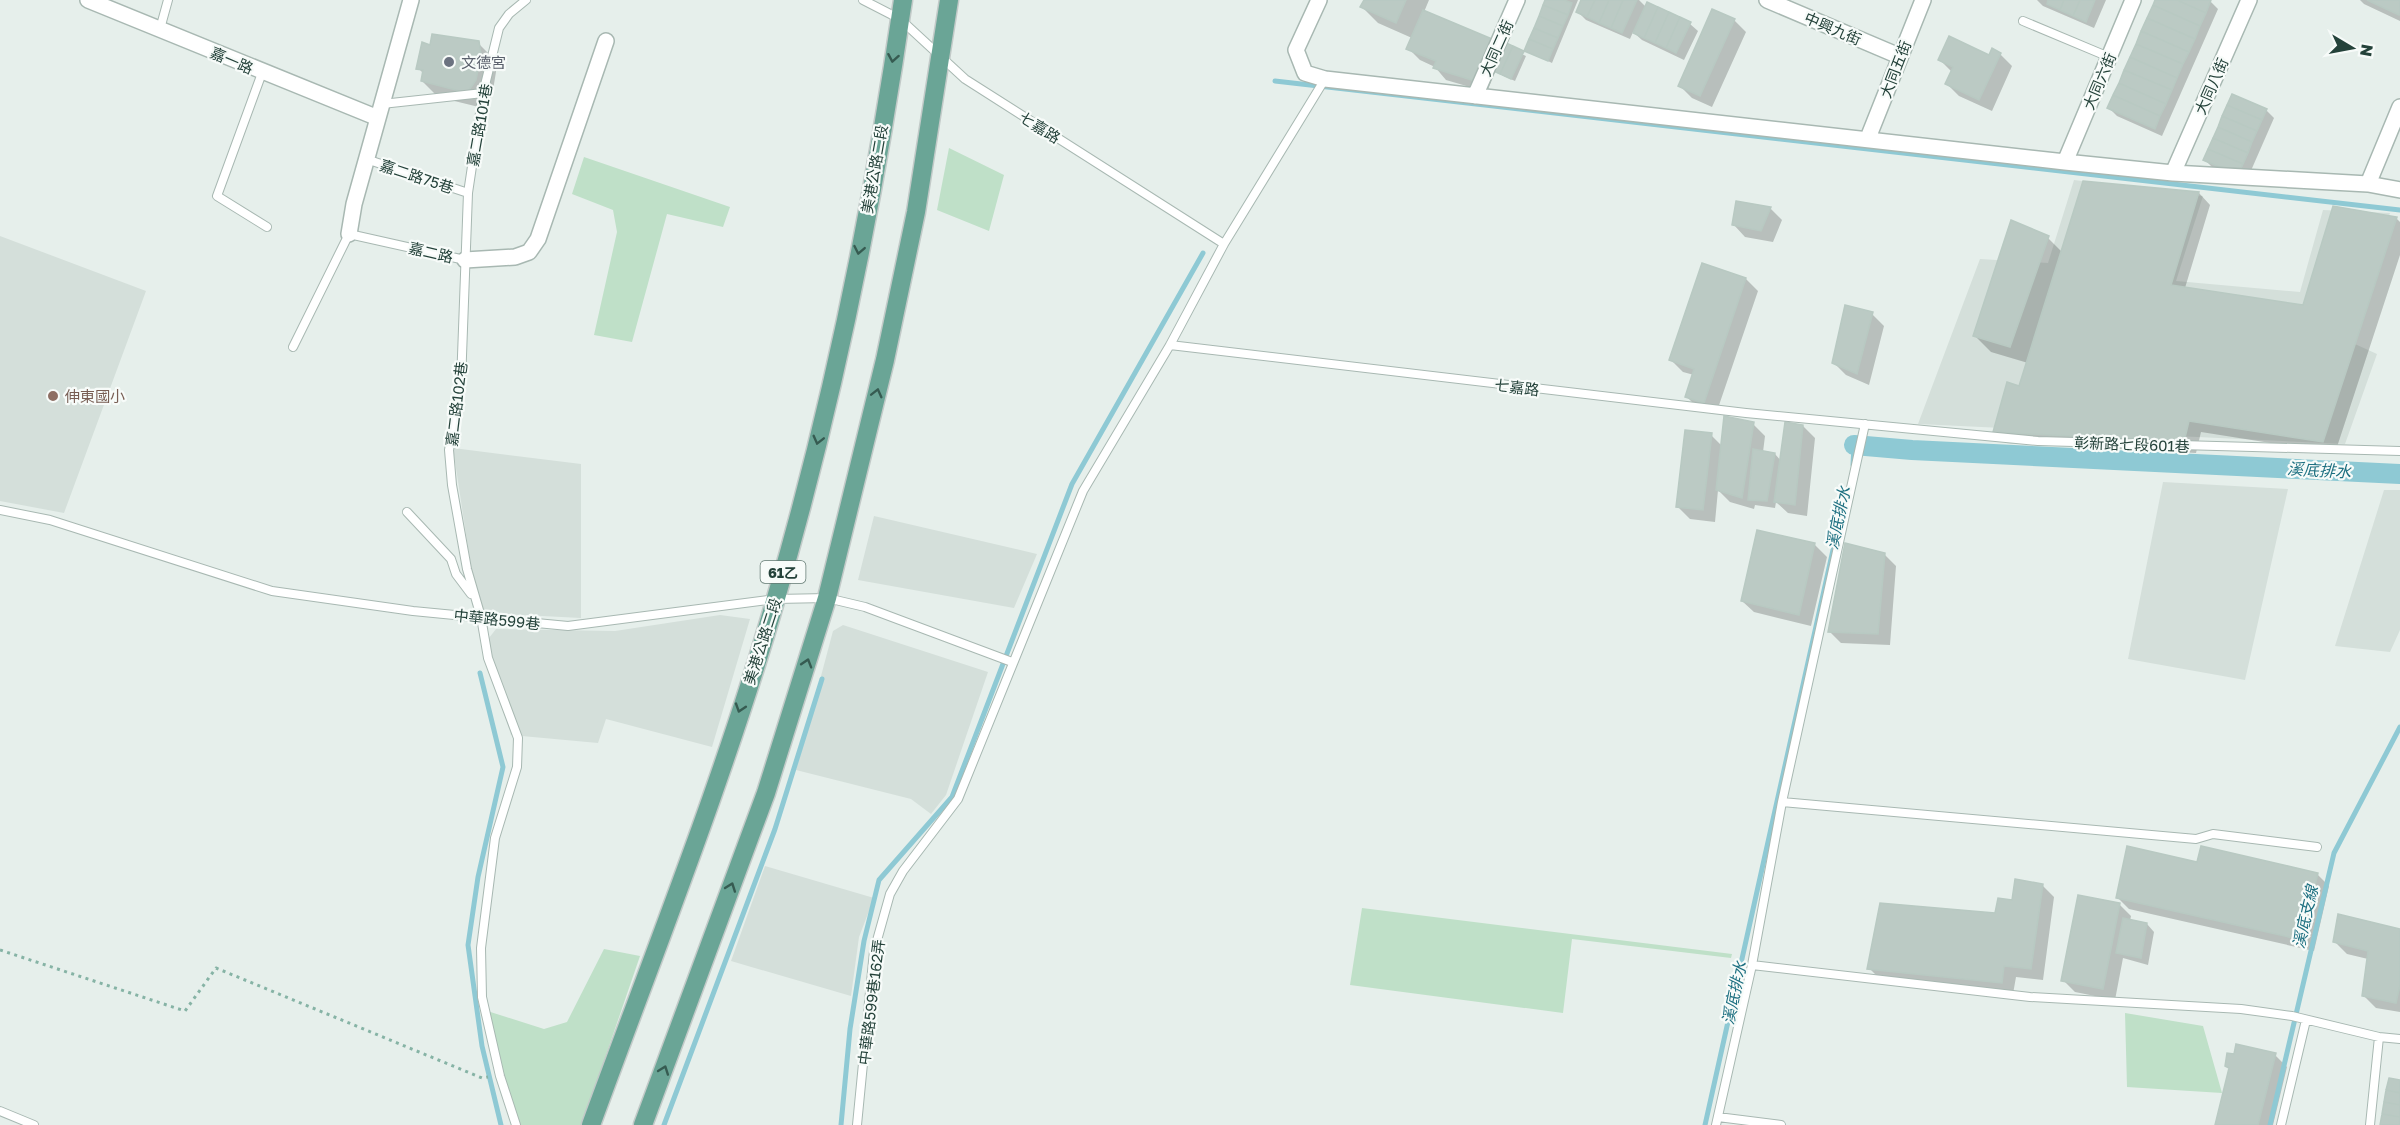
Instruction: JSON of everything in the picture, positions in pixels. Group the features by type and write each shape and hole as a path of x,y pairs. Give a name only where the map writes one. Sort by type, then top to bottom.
{"main road":[{"name":"美港公路二段","path":"591,1125 722,765 776,599 818,438 847,312 903,0"},
{"path":"644,1125 766,793 828,598 890,337 916,212 949,0"}],"street":[{"name":"嘉一路","path":"88,0 262,73 380,111"},
{"path":"349,234 366,159 411,0"},
{"path":"1319,0 1296,50 1305,73 1325,79 1868,138 2065,162 2173,173 2368,184 2400,190"},
{"name":"大同二街","path":"1475,96 1517,0"},
{"name":"中興九街","path":"1767,0 1899,56"},
{"name":"大同五街","path":"1868,138 1923,0"},
{"name":"大同六街","path":"2065,162 2133,0"},
{"name":"大同八街","path":"2173,173 2249,0"},
{"name":"嘉二路","path":"465,260 515,257 529,252 538,239 606,41"},
{"path":"2368,184 2400,107"}],"lane":[{"path":"160,29 168,0"},
{"name":"嘉二路101巷","path":"465,260 468,193 483,93 499,28 524,0"},
{"name":"七嘉路","path":"863,0 900,19 965,79 1224,244"},
{"path":"2023,21 2109,57"},
{"path":"262,73 217,196 267,227"},
{"name":"中華路599巷162弄","path":"857,1125 874,951 890,894 903,871 958,799 1083,491 1170,345 1224,244 1325,79"},
{"path":"380,111 483,93"},
{"name":"嘉二路75巷","path":"366,159 468,193"},
{"path":"293,347 349,234"},
{"name":"嘉二路","path":"349,234 465,260"},
{"name":"嘉二路102巷","path":"465,260 461,383 449,450 452,485 488,658 518,738 517,767 495,838 480,948 482,997 500,1076 516,1125"},
{"name":"七嘉路","path":"1170,345 1746,413 1865,424"},
{"path":"1781,1125 1717,1121 1752,965 1782,802 1865,424"},
{"name":"彰新路七段601巷","path":"1865,424 2038,441 2400,451"},
{"name":"中華路599巷","path":"0,510 50,520 272,591 413,611 567,626 776,599 828,598 865,607 1012,662"},
{"path":"407,512 451,559 456,574 474,598"},
{"path":"1782,802 2196,839 2214,834 2317,847"},
{"path":"1752,965 2030,997 2160,1003 2292,1016 2379,1037 2400,1039"},
{"path":"2281,1125 2306,1020"},
{"path":"2370,1125 2379,1037"},
{"path":"0,1111 34,1125"}],"path":[{"path":"0,950 185,1011 216,968 482,1078"}],"shaded area":[{"path":"2074,180 2203,196 2176,281 2300,292 2323,210 2390,213 2346,340 2377,354 2345,444 1918,424 1980,259 2048,263"},
{"name":"伸東國小","path":"0,236 146,291 64,513 0,501"},
{"path":"453,448 581,464 581,618 486,613 476,601"},
{"path":"2163,482 2288,489 2245,680 2128,659"},
{"path":"2384,490 2400,490 2400,630 2390,652 2335,646"},
{"path":"874,516 1037,554 1014,608 858,580"},
{"path":"720,615 750,619 712,747 606,719 598,743 511,735 485,649 496,629 615,631"},
{"path":"843,625 988,672 946,795 931,814 911,799 796,770 833,631"},
{"path":"765,866 874,898 859,937 851,996 731,961"}],"green space":[{"path":"949,148 1004,175 989,231 937,210"},
{"path":"584,157 730,207 723,227 667,214 632,342 594,335 617,232 613,210 572,194"},
{"path":"1362,908 1732,954 1731,958 1572,939 1563,1013 1350,985"},
{"path":"604,949 640,956 582,1125 512,1125 481,1009 544,1029 567,1022"},
{"path":"2125,1013 2203,1026 2222,1093 2127,1087"}],"building":[{"path":"1364,0 1406,0 1396,23 1360,7"},
{"path":"1545,0 1564,0 1572,3 1568,15 1543,5"},
{"path":"1581,0 1595,0 1587,17 1576,12"},
{"path":"1595,0 1609,0 1599,23 1587,17"},
{"path":"1609,0 1623,0 1611,28 1599,23"},
{"path":"1623,0 1637,0 1622,33 1611,28"},
{"path":"2048,0 2064,0 2060,10 2047,4"},
{"path":"2064,0 2080,0 2073,16 2060,10"},
{"path":"2080,0 2095,0 2086,22 2073,16"},
{"path":"2155,0 2177,0 2206,13 2200,26 2153,5"},
{"path":"2177,0 2211,0 2206,13"},
{"path":"2367,0 2400,0 2400,13 2399,15"},
{"path":"1647,2 1658,7 1644,38 1633,33"},
{"path":"1543,5 1568,15 1563,26 1539,16"},
{"path":"2153,5 2200,26 2195,39 2147,18"},
{"path":"1658,7 1669,12 1655,43 1644,38"},
{"path":"1712,9 1735,19 1700,96 1678,86"},
{"path":"1423,10 1492,39 1475,81 1433,68 1436,61 1406,49"},
{"path":"1669,12 1680,17 1666,48 1655,43"},
{"path":"1539,16 1563,26 1558,38 1534,28"},
{"path":"1680,17 1691,22 1676,53 1666,48"},
{"path":"2147,18 2195,39 2189,52 2141,31"},
{"path":"1534,28 1558,38 1553,49 1529,39"},
{"path":"2141,31 2189,52 2183,64 2136,44"},
{"name":"文德宮","path":"432,34 479,41 481,55 476,80 467,93 421,81 423,70 416,69 422,42 430,45"},
{"path":"1949,36 1989,55 1992,48 2001,53 1979,100 1945,84 1953,67 1938,60"},
{"path":"1529,39 1553,49 1548,61 1524,51"},
{"path":"1502,41 1513,46 1500,74 1489,69"},
{"path":"2136,44 2183,64 2177,78 2130,57"},
{"path":"1513,46 1524,51 1511,79 1500,74"},
{"path":"2130,57 2177,78 2172,90 2124,70"},
{"path":"2124,70 2172,90 2166,104 2119,83"},
{"path":"2119,83 2166,104 2160,116 2113,95"},
{"path":"2232,94 2267,109 2262,120 2227,105"},
{"path":"2113,95 2160,116 2155,129 2107,108"},
{"path":"2227,105 2262,120 2257,131 2222,116"},
{"path":"2222,116 2257,131 2252,142 2218,127"},
{"path":"2218,127 2252,142 2248,153 2213,138"},
{"path":"2213,138 2248,153 2243,164 2208,149"},
{"path":"2208,149 2243,164 2238,175 2203,160"},
{"path":"2083,181 2199,192 2171,285 2303,305 2333,206 2397,217 2323,442 2189,421 2184,442 1993,432 2007,382 2019,386"},
{"path":"1736,201 1771,207 1761,231 1732,225"},
{"path":"2011,220 2049,236 2010,347 1973,336"},
{"path":"1702,263 1746,278 1704,403 1685,397 1694,369 1669,360"},
{"path":"1845,305 1873,312 1857,374 1832,363"},
{"path":"1724,416 1754,422 1742,498 1716,490"},
{"path":"1785,422 1803,425 1795,505 1774,502"},
{"path":"1685,430 1712,433 1703,510 1676,507"},
{"path":"1753,449 1775,453 1767,501 1748,500"},
{"path":"1757,530 1815,543 1799,615 1741,601"},
{"path":"1845,543 1885,553 1878,634 1828,632"},
{"path":"2127,846 2197,862 2201,846 2318,873 2302,940 2116,898"},
{"path":"2015,879 2043,884 2031,969 2004,966 2002,983 1867,969 1880,903 1995,913 1998,898 2012,900"},
{"path":"2078,895 2120,903 2103,989 2061,981"},
{"path":"2338,914 2400,929 2400,985 2396,1003 2362,996 2368,951 2333,942"},
{"path":"2123,918 2147,923 2141,958 2116,953"},
{"path":"2236,1044 2276,1053 2258,1125 2215,1125 2229,1068 2225,1066 2227,1053 2234,1054"},
{"path":"2389,1078 2400,1080 2400,1093 2386,1090"},
{"path":"2386,1090 2400,1093 2400,1105 2384,1102"},
{"path":"2384,1102 2400,1105 2400,1117 2382,1114"},
{"path":"2382,1114 2400,1117 2400,1125 2380,1125"}],"waterway":[{"path":"1275,81 2400,210"},
{"path":"841,1125 850,1029 864,941 879,880 952,797 1072,484 1203,253"},
{"name":"溪底排水","path":"1853,465 1854,445"},
{"name":"溪底排水","path":"1854,445 1912,450 2400,474"},
{"name":"溪底排水","path":"1705,1125 1835,541"},
{"path":"480,673 503,767 478,877 468,945 482,1046 501,1125"},
{"path":"664,1125 775,829 822,679"},
{"name":"溪底支線","path":"2270,1125 2334,853 2400,727"}],"place":[{"name":"文德宮","path":"449,62"},
{"name":"伸東國小","path":"53,396"}]}
